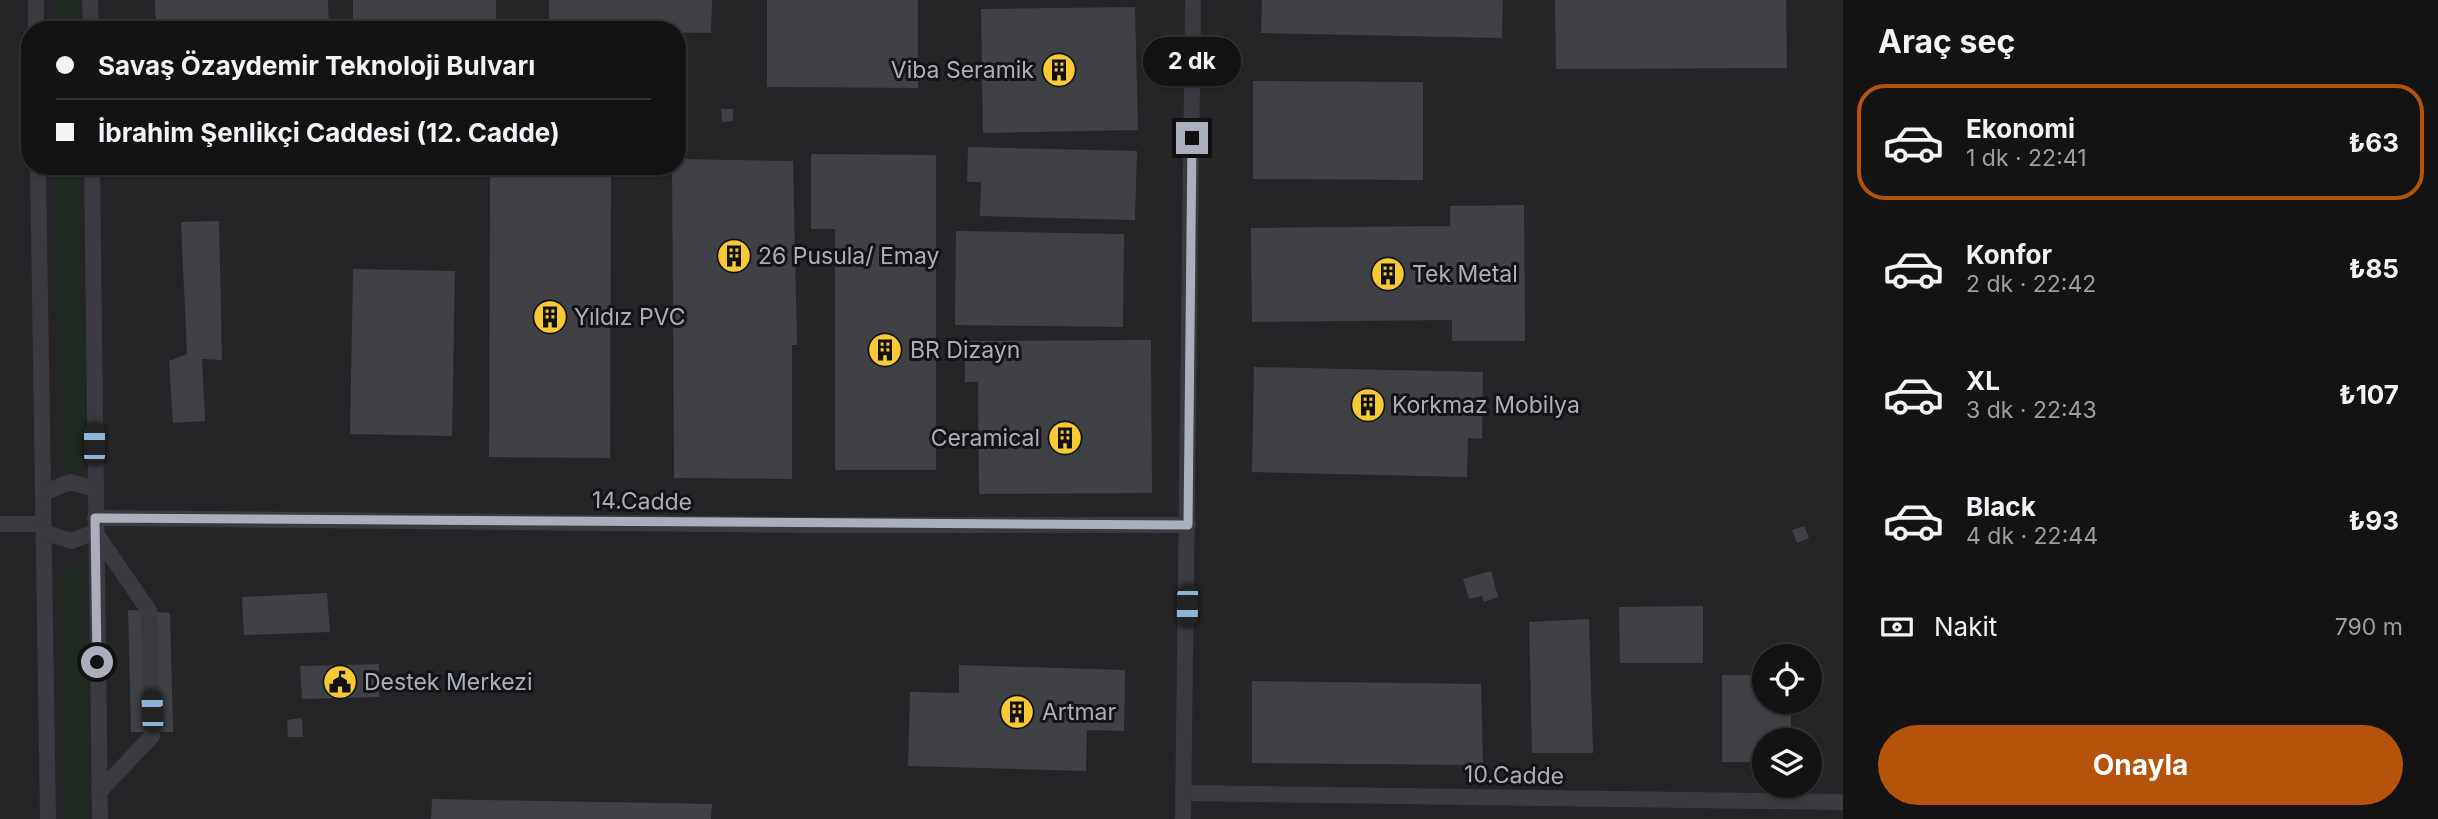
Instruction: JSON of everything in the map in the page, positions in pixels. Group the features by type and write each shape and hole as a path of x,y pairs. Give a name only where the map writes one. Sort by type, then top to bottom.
{"street":[{"path":"36,0 36,21"},
{"path":"90,0 90,21"},
{"path":"1183,819 1193,0"},
{"path":"38,175 48,819"},
{"path":"92,175 100,819"},
{"path":"43,493 70,482 95,489"},
{"path":"0,523 43,528 71,541 95,525"},
{"path":"95,525 149,611 152,736 99,792"},
{"name":"14.Cadde","path":"95,525 1188,525"},
{"name":"10.Cadde","path":"1184,793 1843,802"}],"shaded area":[{"path":"0,0 1843,0 1843,819 0,819"},
{"path":"55,0 81,0 81,21 55,21"},
{"path":"57,175 82,175 86,475 62,476"},
{"path":"87,558 90,819 63,819 61,575"}],"building":[{"path":"155,0 328,0 329,21 156,21"},
{"path":"353,0 496,0 496,21 353,21"},
{"path":"549,0 712,0 711,33 686,33 686,21 549,21"},
{"path":"767,0 918,0 918,88 767,87"},
{"path":"1262,0 1503,0 1502,38 1261,33"},
{"path":"1555,0 1786,0 1787,68 1556,69"},
{"name":"Viba Seramik","path":"1135,7 1138,130 983,133 981,9"},
{"path":"1253,81 1423,82 1423,180 1253,179"},
{"path":"721,109 733,109 733,121 722,122"},
{"path":"968,147 1137,151 1135,220 980,216 981,182 967,182"},
{"name":"BR Dizayn","path":"811,154 936,155 936,470 835,470 835,229 811,229"},
{"name":"26 Pusula/ Emay","path":"686,159 793,161 797,345 792,345 792,479 674,478 672,175 686,175"},
{"name":"Yıldız PVC","path":"490,176 611,177 610,458 489,457"},
{"name":"Tek Metal","path":"1524,205 1525,341 1452,341 1452,320 1252,322 1251,228 1450,226 1450,206"},
{"path":"219,221 222,360 202,359 205,421 173,423 169,361 187,354 181,222"},
{"path":"956,231 1124,234 1123,327 955,325"},
{"path":"353,269 455,271 452,436 350,434"},
{"name":"Ceramical","path":"1151,340 1152,493 979,494 978,382 965,382 965,341"},
{"name":"Korkmaz Mobilya","path":"1254,367 1483,372 1482,439 1468,438 1467,477 1252,472"},
{"path":"1804,526 1809,538 1797,543 1792,530"},
{"path":"1491,571 1498,597 1484,602 1482,596 1469,599 1463,579"},
{"name":"Destek Merkezi","path":"327,593 330,632 244,635 242,597"},
{"path":"1703,606 1703,663 1620,663 1619,607"},
{"path":"128,610 170,613 173,732 131,732"},
{"path":"1589,619 1593,753 1532,753 1529,622"},
{"name":"Destek Merkezi","path":"379,664 379,697 302,699 300,666"},
{"name":"Artmar","path":"959,665 1125,670 1124,731 1087,730 1086,771 908,766 910,692 959,693"},
{"path":"1722,675 1752,675 1752,714 1791,714 1791,728 1752,728 1752,762 1722,762"},
{"path":"1252,681 1481,684 1483,765 1252,763"},
{"path":"302,718 303,737 288,737 287,720"},
{"path":"432,799 712,804 711,819 431,819"}],"place":[{"name":"Viba Seramik","path":"1059,70"},
{"name":"26 Pusula/ Emay","path":"734,256"},
{"name":"Tek Metal","path":"1388,274"},
{"name":"Yıldız PVC","path":"550,317"},
{"name":"BR Dizayn","path":"885,350"},
{"name":"Korkmaz Mobilya","path":"1368,405"},
{"name":"Ceramical","path":"1065,438"},
{"name":"Destek Merkezi","path":"340,682"},
{"name":"Artmar","path":"1017,712"}],"route":[{"path":"97,662 95,518 809,525 1188,525 1192,138"}]}
